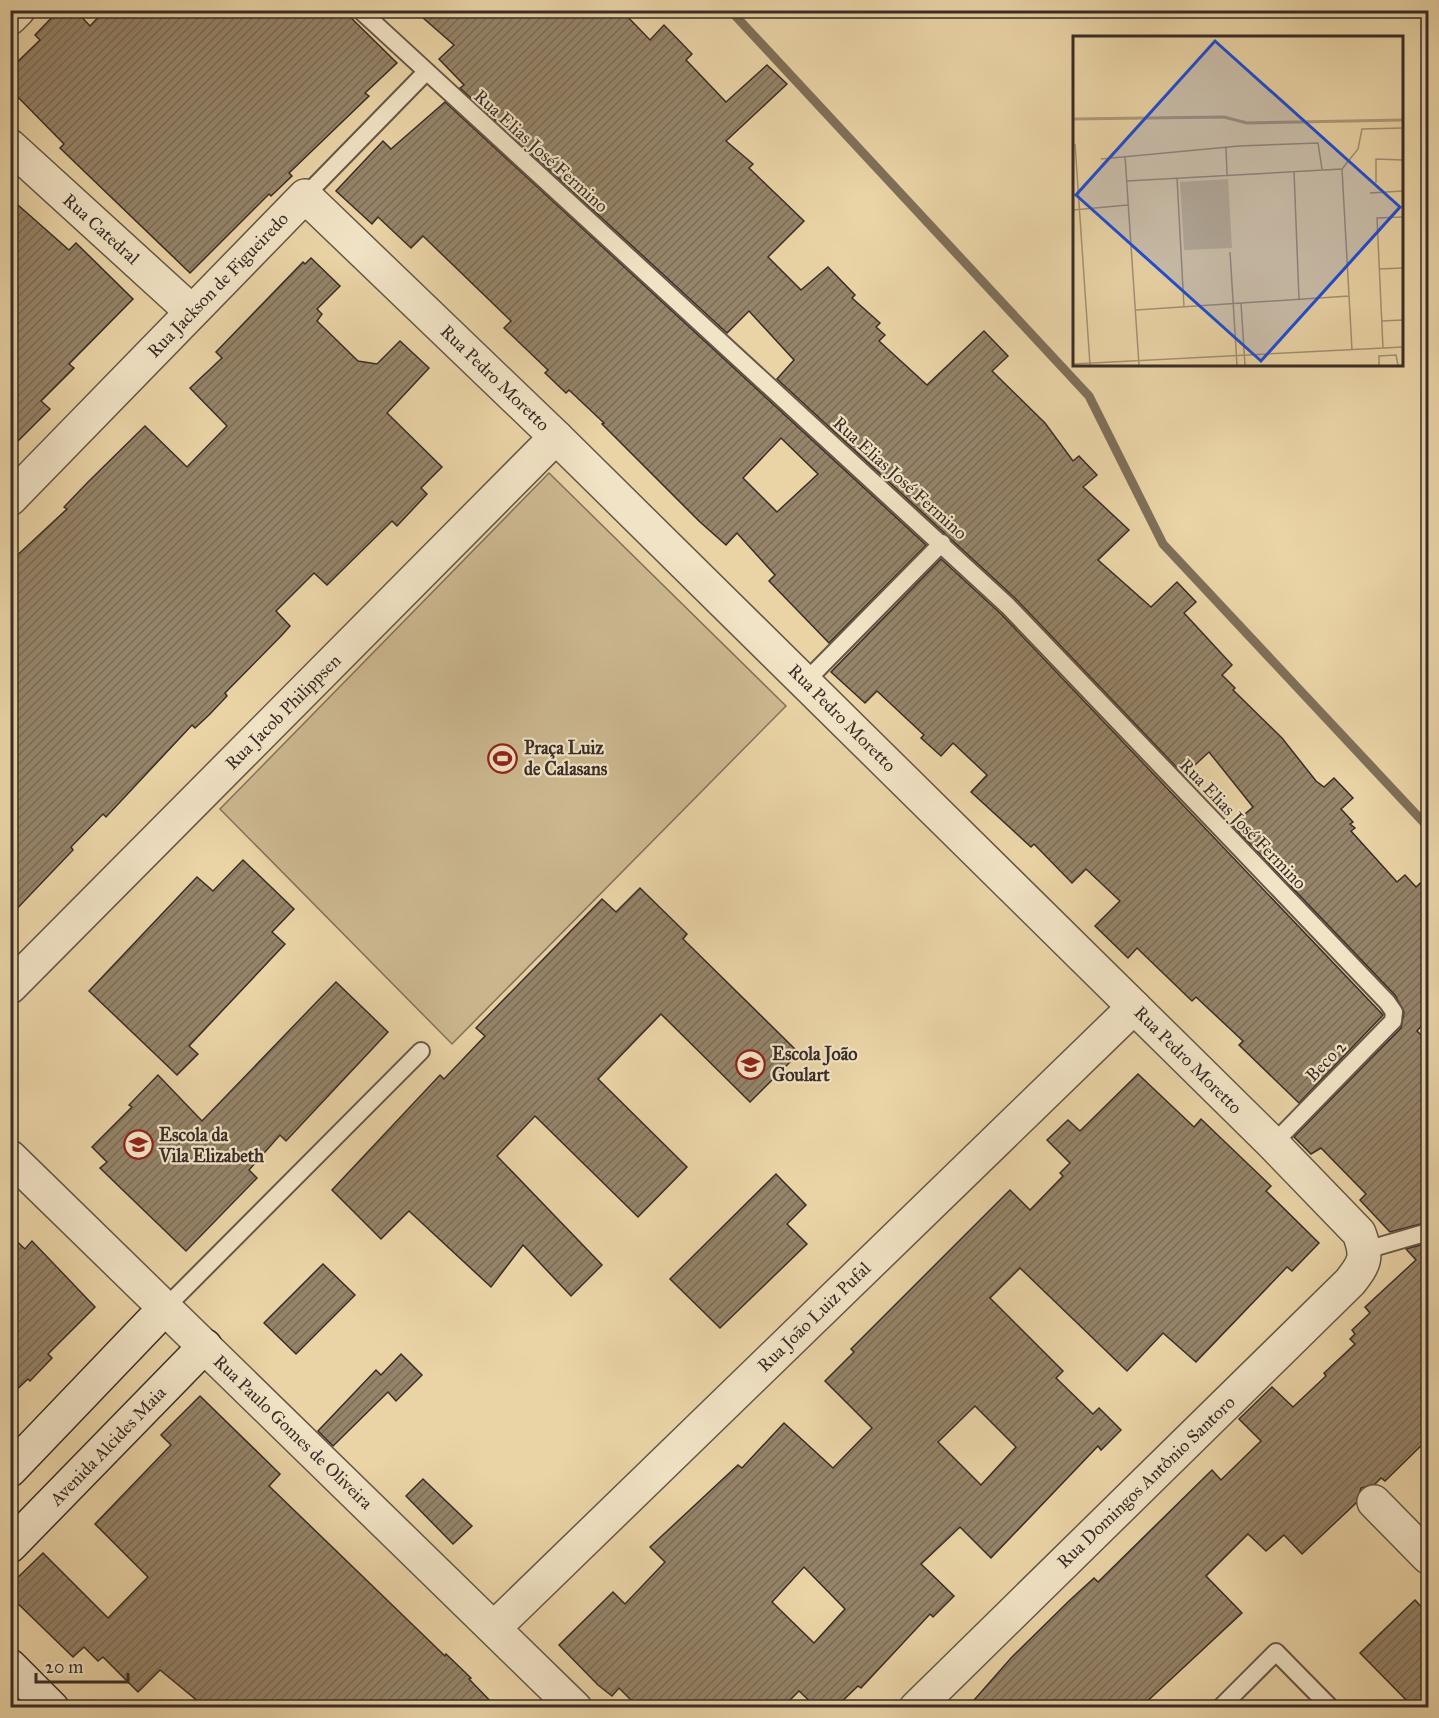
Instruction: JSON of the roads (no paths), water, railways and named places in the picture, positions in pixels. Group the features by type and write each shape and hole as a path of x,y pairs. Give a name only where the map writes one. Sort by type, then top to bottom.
{"street":[{"path":"10,18 18,10"},
{"name":"Rua Catedral","path":"10,146 191,311"},
{"name":"Rua Jackson de Figueiredo","path":"10,499 305,196"},
{"name":"Rua Pedro Moretto","path":"305,196 556,437 1273,1144 1349,1220 1359,1233 1366,1250"},
{"name":"Rua Jacob Philippsen","path":"10,987 556,437"},
{"name":"Rua João Luiz Pufal","path":"494,1628 1134,1007"},
{"name":"Rua Paulo Gomes de Oliveira","path":"10,1157 575,1707"},
{"name":"Rua Domingos Antônio Santoro","path":"916,1707 1350,1282 1362,1267 1366,1250"},
{"path":"10,1470 166,1307"},
{"name":"Avenida Alcides Maia","path":"10,1546 205,1346"},
{"path":"1374,1502 1428,1557"},
{"path":"10,1666 52,1707"}],"lane":[{"name":"Rua Elias José Fermino","path":"360,10 1008,606 1387,1002"},
{"name":"Rua Jackson de Figueiredo","path":"305,196 426,72"},
{"path":"805,682 942,543"},
{"name":"Beco 2","path":"1273,1144 1393,1021 1394,1012 1387,1002"},
{"path":"166,1307 421,1050"},
{"path":"1366,1250 1428,1232"},
{"path":"1220,1707 1276,1652 1331,1707"}],"waterway":[{"path":"730,10 1089,396 1163,544 1428,827"}],"place":[{"name":"Praça Luiz de Calasans","path":"503,758"},
{"name":"Escola João Goulart","path":"751,1064"},
{"name":"Escola da Vila Elizabeth","path":"138,1145"}]}
